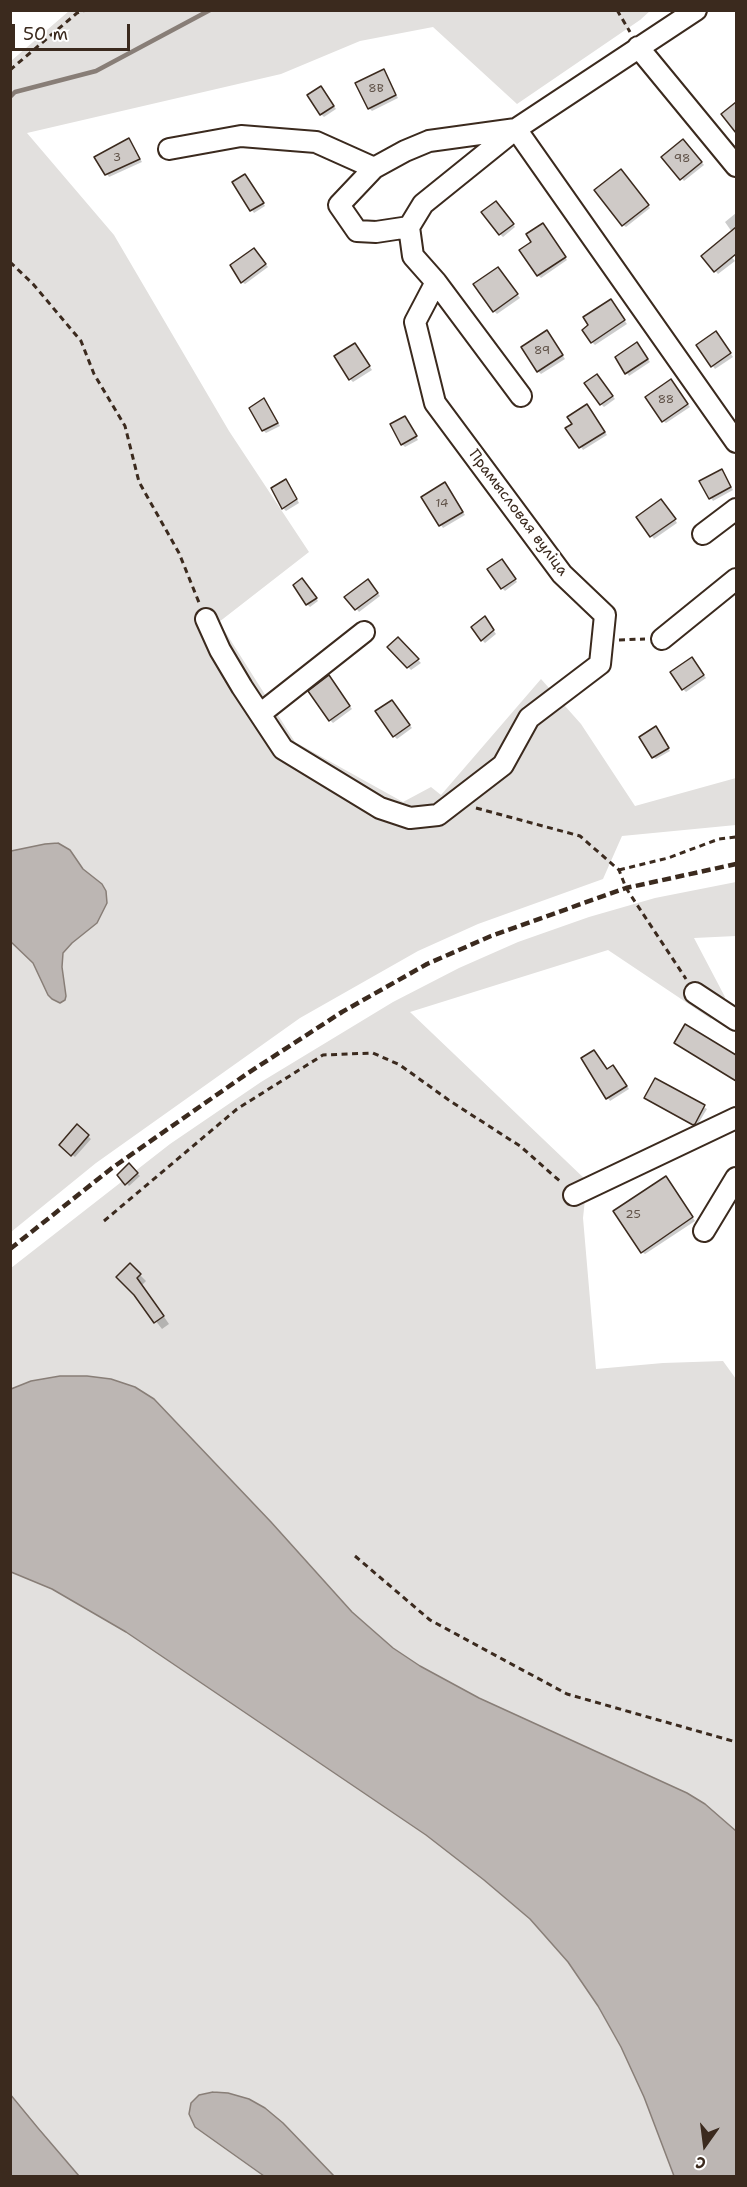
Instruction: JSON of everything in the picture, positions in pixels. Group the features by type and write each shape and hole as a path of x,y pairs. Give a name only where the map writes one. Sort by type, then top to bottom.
{"street":[{"path":"520,396 436,282 413,256 409,227 423,204 516,129 696,10"},
{"path":"639,48 736,166"},
{"path":"409,227 376,232 357,231 339,205 374,168 429,141 516,129"},
{"path":"516,129 736,442"},
{"path":"169,149 241,136 316,142 374,168"},
{"name":"Прамысловая вуліца","path":"206,619 220,650 283,749 380,808 410,818 438,815 503,765 530,718 600,664 605,615 562,574 435,403 415,322 436,282"},
{"path":"703,534 736,509"},
{"path":"662,639 736,579"},
{"path":"260,714 364,632"},
{"path":"696,993 736,1020"},
{"path":"574,1195 736,1118"},
{"path":"704,1230 736,1178"}],"path":[{"path":"10,70 77,13 86,10"},
{"path":"617,10 639,48"},
{"path":"10,262 33,284 81,341 94,374 125,426 139,482 179,553 206,619"},
{"path":"603,641 662,639"},
{"path":"454,803 580,836 619,870 626,888 696,993"},
{"path":"619,870 668,858 719,839 736,837"},
{"path":"104,1221 237,1110 323,1055 373,1053 400,1065 450,1101 520,1146 574,1195"},
{"path":"355,1556 430,1620 567,1694 736,1742"}],"shaded area":[{"path":"69,11 650,11 517,104 433,27 360,41 281,74 27,133 114,235 229,431 309,552 219,622 295,742 403,802 431,787 441,795 541,679 581,724 635,806 736,778 736,825 622,836 603,879 478,924 418,951 300,1018 96,1163 11,1232 11,61"},
{"path":"58,843 70,850 83,869 102,884 106,891 107,903 97,923 63,953 62,967 66,996 65,1000 60,1003 48,995 33,963 10,941 11,851"},
{"path":"736,882 736,936 694,938 725,997 711,1019 608,950 410,1012 587,1181 583,1218 596,1369 723,1361 736,1379 736,1831 705,1804 687,1793 479,1698 420,1666 393,1648 352,1612 271,1522 154,1399 135,1387 111,1379 31,1381 11,1389 11,1268 170,1144 261,1082 393,1002 459,968 518,942 589,917 655,898"},
{"path":"60,1376 111,1379 135,1387 154,1399 271,1522 352,1612 393,1648 420,1666 479,1698 687,1793 705,1804 736,1831 736,2176 674,2176 644,2097 621,2047 598,2006 568,1962 530,1919 484,1880 426,1835 126,1632 52,1589 11,1572 11,1389 31,1381"},
{"path":"11,1572 52,1589 126,1632 426,1835 530,1919 568,1962 598,2006 621,2047 644,2097 674,2176 79,2176 11,2094"},
{"path":"213,2092 228,2093 249,2099 265,2108 283,2123 334,2176 264,2176 195,2127 189,2114 191,2103 199,2095"},
{"path":"10,2094 38,2128 79,2176 11,2176"}],"building":[{"path":"384,69 396,95 368,109 355,83"},
{"path":"321,86 334,106 320,115 307,95"},
{"path":"736,102 736,133 721,114"},
{"path":"129,138 140,159 105,175 94,157"},
{"path":"683,139 702,162 680,180 661,157"},
{"path":"621,169 649,205 622,226 594,190"},
{"path":"245,174 264,203 250,211 232,182"},
{"path":"496,201 514,224 499,235 481,212"},
{"path":"543,223 566,257 537,276 519,250 531,242 526,234"},
{"path":"736,227 736,254 714,272 701,256"},
{"path":"254,248 266,264 241,283 230,265"},
{"path":"498,267 518,294 493,312 473,284"},
{"path":"611,299 625,320 591,343 582,330 588,325 583,317"},
{"path":"547,330 563,355 537,372 521,347"},
{"path":"716,331 731,353 711,367 696,345"},
{"path":"637,342 648,359 625,374 615,357"},
{"path":"355,343 370,366 349,380 334,356"},
{"path":"597,374 613,396 600,405 584,383"},
{"path":"671,379 688,404 662,422 645,397"},
{"path":"264,398 278,423 262,431 249,408"},
{"path":"587,404 605,432 579,448 565,428 572,424 567,417"},
{"path":"405,416 417,436 401,445 390,424"},
{"path":"722,469 731,487 709,499 699,481"},
{"path":"286,479 297,499 282,509 271,488"},
{"path":"445,482 463,512 439,526 421,497"},
{"path":"661,499 676,519 650,537 636,517"},
{"path":"502,559 516,579 501,589 487,569"},
{"path":"302,578 317,598 306,605 293,585"},
{"path":"368,579 378,593 355,610 344,597"},
{"path":"485,616 494,630 481,641 471,627"},
{"path":"398,637 419,659 407,668 387,647"},
{"path":"692,657 704,675 682,690 670,672"},
{"path":"329,675 350,706 329,721 308,691"},
{"path":"392,700 410,725 393,737 375,711"},
{"path":"656,726 669,748 652,758 639,737"},
{"path":"685,1024 736,1055 736,1081 674,1043"},
{"path":"594,1050 607,1069 613,1065 627,1086 606,1099 581,1058"},
{"path":"655,1078 705,1105 695,1124 644,1098"},
{"path":"77,1124 89,1135 71,1156 59,1145"},
{"path":"129,1163 138,1173 125,1185 117,1175"},
{"path":"666,1176 693,1217 641,1253 613,1211"},
{"path":"130,1263 141,1274 137,1278 164,1316 154,1323 134,1295 116,1277"}],"waterway":[{"path":"10,97 15,92 96,71 210,10"}],"railway":[{"path":"10,1249 112,1168 248,1073 342,1012 427,964 491,936 626,888 736,864"}]}
